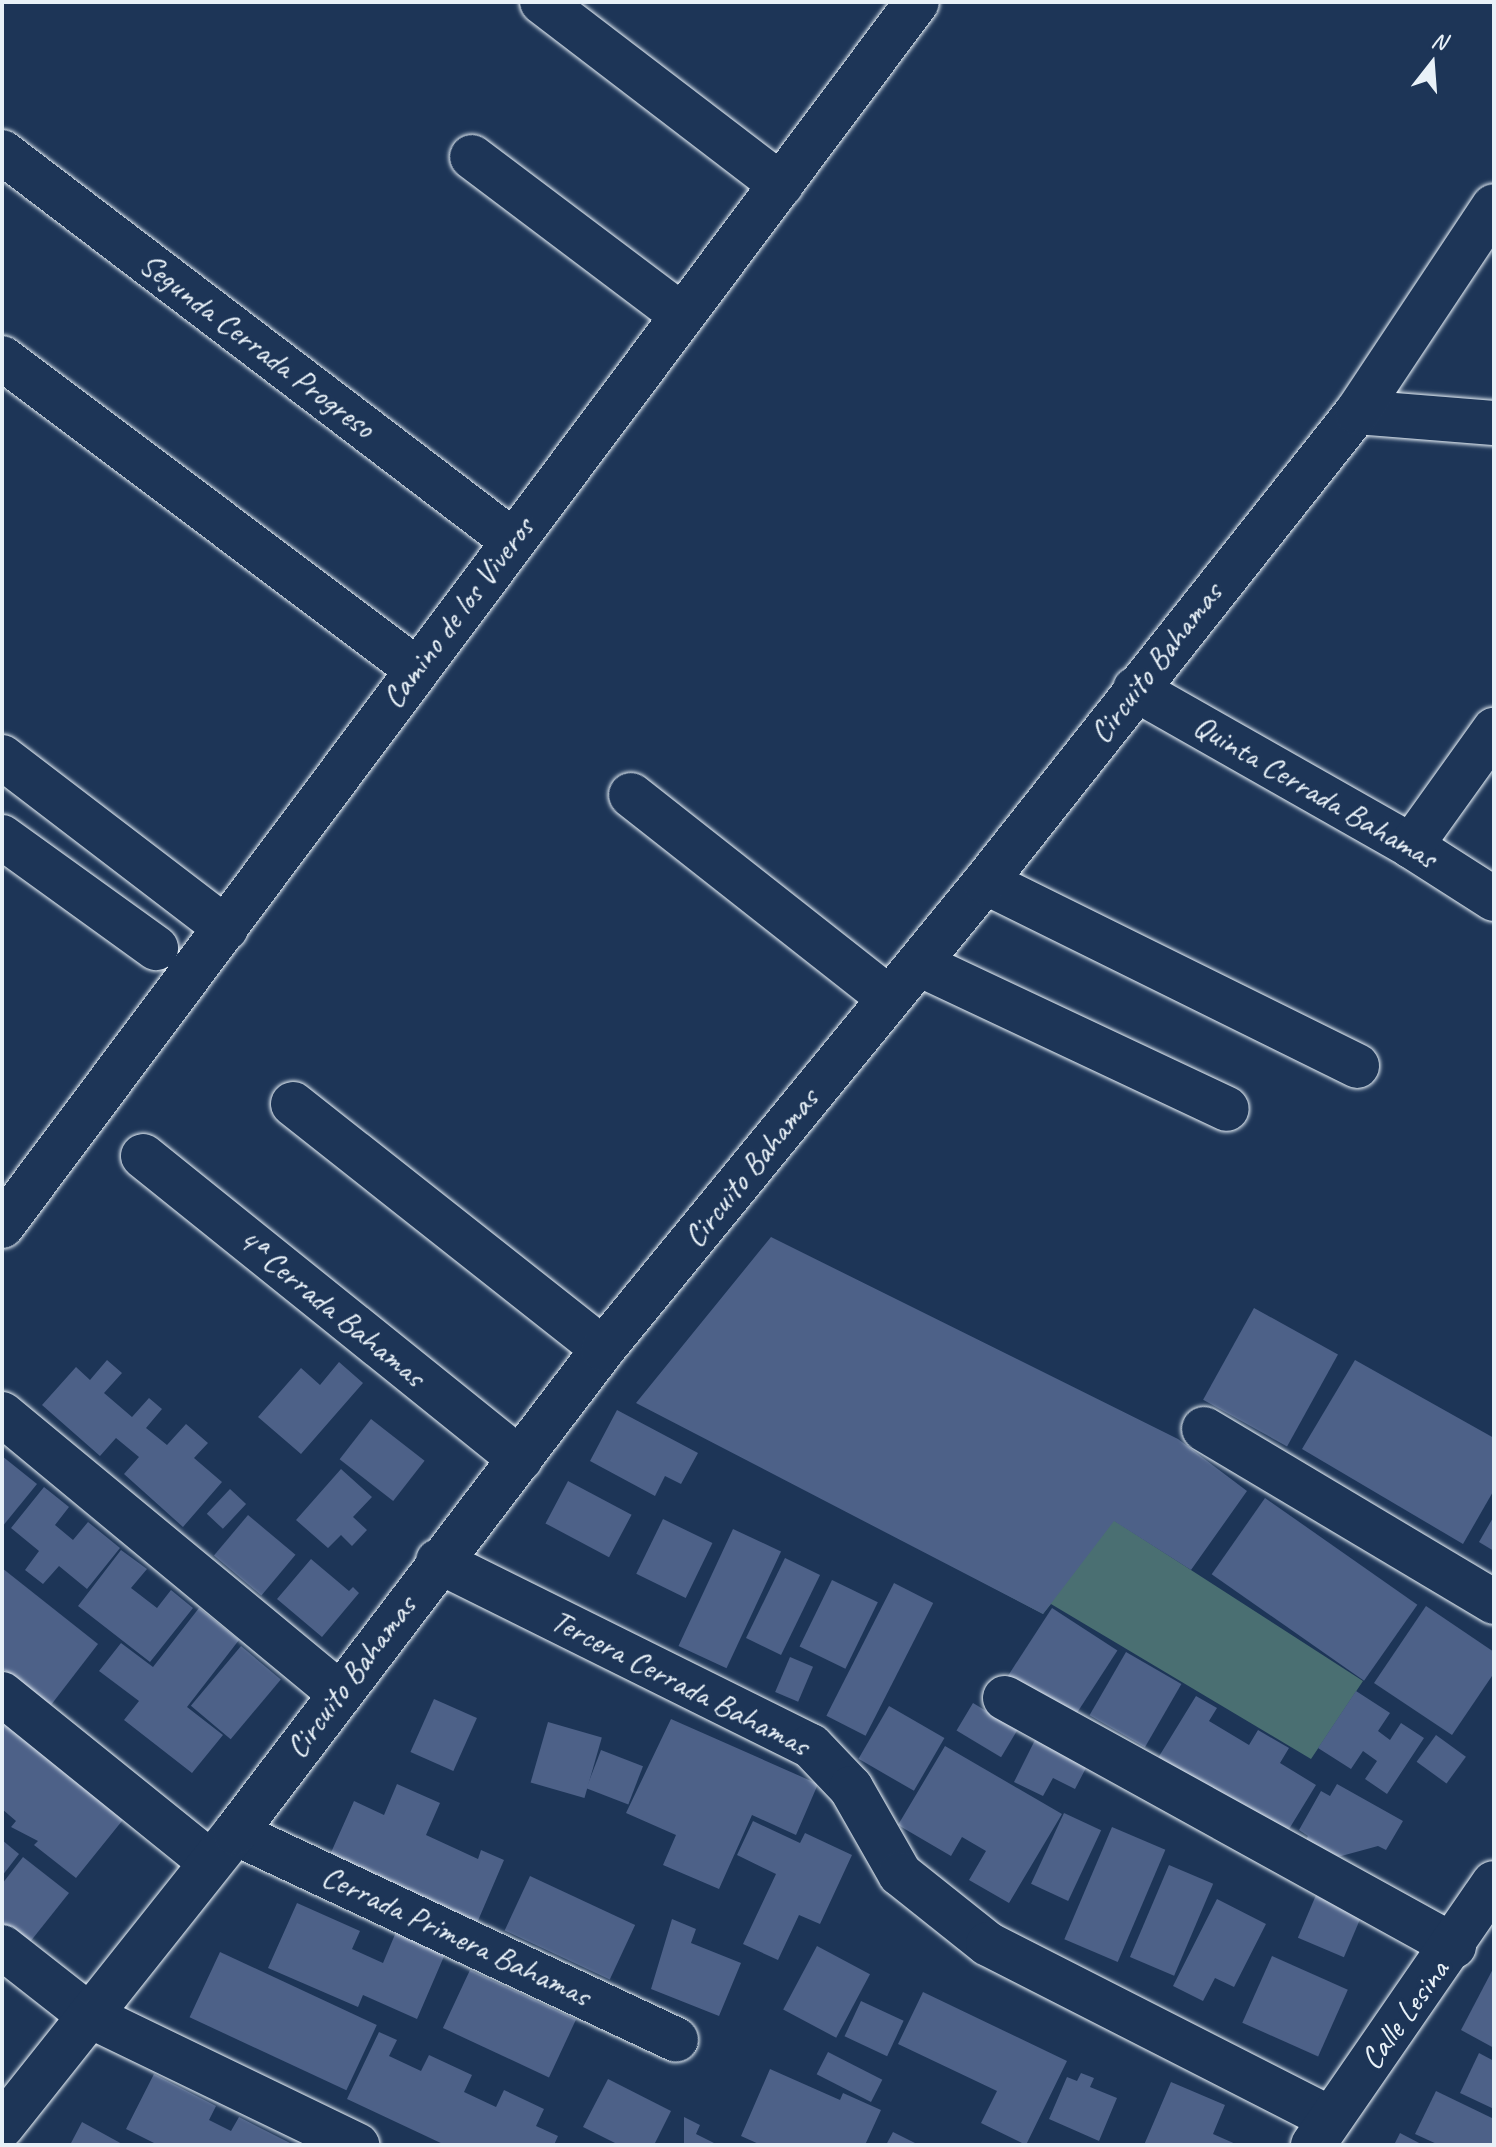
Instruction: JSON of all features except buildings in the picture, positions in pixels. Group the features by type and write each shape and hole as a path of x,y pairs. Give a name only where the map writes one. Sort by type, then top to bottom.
{"street":[{"path":"542,2 781,185"},
{"name":"Camino de los Viveros","path":"2,1226 226,928 415,668 917,2"},
{"name":"Segunda Cerrada Progreso","path":"2,152 513,541"},
{"path":"472,157 682,315"},
{"name":"Circuito Bahamas","path":"2,2126 223,1848 338,1692 603,1349 985,882 1357,412 1494,206"},
{"path":"2,358 415,668"},
{"path":"1357,412 1494,423"},
{"name":"Quinta Cerrada Bahamas","path":"1135,689 1411,846 1494,899"},
{"path":"1411,846 1494,730"},
{"path":"2,757 226,928"},
{"path":"631,795 889,998"},
{"path":"2,837 156,948"},
{"path":"985,882 1357,1066"},
{"path":"919,964 1227,1109"},
{"path":"293,1104 603,1349"},
{"name":"4ª Cerrada Bahamas","path":"143,1156 520,1459"},
{"path":"2,1414 338,1692"},
{"path":"1204,1429 1494,1602"},
{"name":"Tercera Cerrada Bahamas","path":"438,1561 811,1746 851,1788 900,1874 988,1944 1322,2132"},
{"name":"Cerrada Primera Bahamas","path":"2,1694 223,1848 676,2040"},
{"path":"1005,1698 1454,1946"},
{"name":"Calle Lesina","path":"1322,2132 1454,1946 1494,1883"},
{"path":"2,1947 90,2016 357,2145"}],"green space":[{"path":"973,1412 1115,1521 1363,1681 1311,1759 1051,1604 1043,1614 907,1542"}]}
